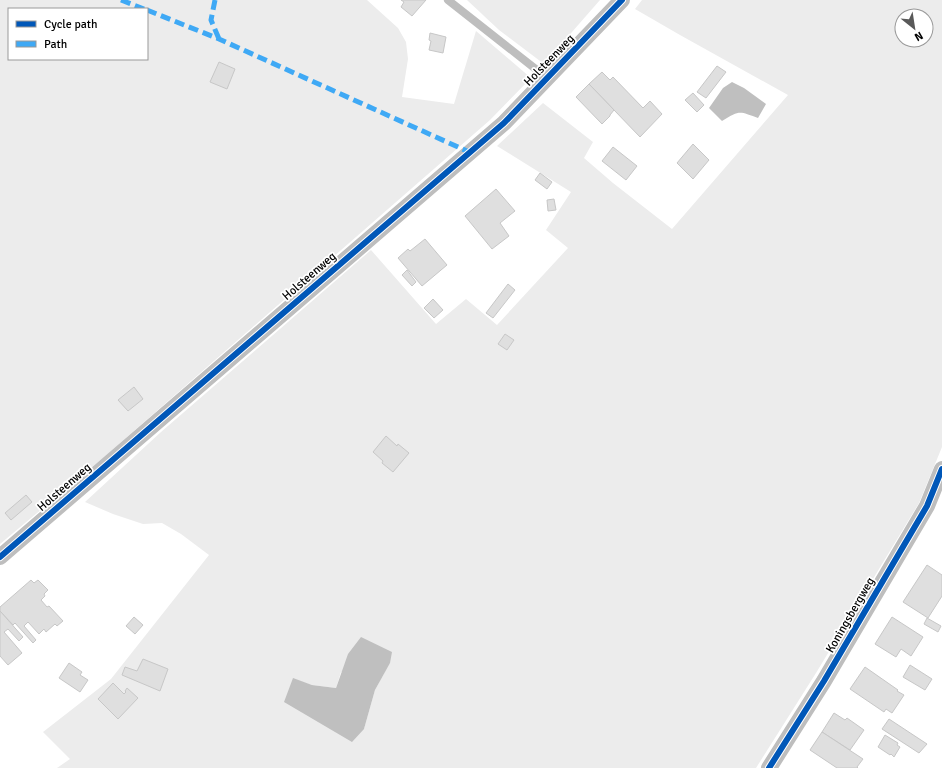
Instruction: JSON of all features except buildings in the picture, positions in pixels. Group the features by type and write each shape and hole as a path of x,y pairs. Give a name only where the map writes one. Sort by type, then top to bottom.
{"street":[{"name":"Holsteenweg","path":"0,557 504,122 622,0"},
{"name":"Koningsbergweg","path":"769,768 824,681 927,506 942,469"}],"lane":[{"path":"448,0 547,78"}],"shaded area":[{"path":"0,0 367,0 398,28 406,42 408,59 402,97 454,104 476,31 531,78 490,120 104,457 0,544"},
{"path":"467,0 600,0 544,64 499,30"},
{"path":"642,0 942,0 942,447 919,503 816,673 756,768 57,768 70,759 43,732 111,679 209,555 181,534 162,523 143,524 113,514 85,502 161,432 371,250 436,324 466,299 497,325 568,248 546,230 571,192 497,146 543,103 593,142 584,158 613,183 672,229 788,95 635,9","holes":["390,662 375,690 364,729 293,679 312,685 336,688 341,672"]},
{"path":"732,82 744,88 766,104 758,118 743,113 736,113 722,121 709,108 723,88"},
{"path":"361,637 392,652 390,663 375,690 364,729 352,742 284,702 293,678 312,685 336,688 348,654"}],"marked path":[{"path":"121,0 141,8"},
{"path":"215,0 211,20 219,39"},
{"path":"148,10 219,39 469,152"}],"cycle path":[{"path":"0,557 504,123 622,0"},
{"path":"769,768 824,681 927,506 942,469"}]}
